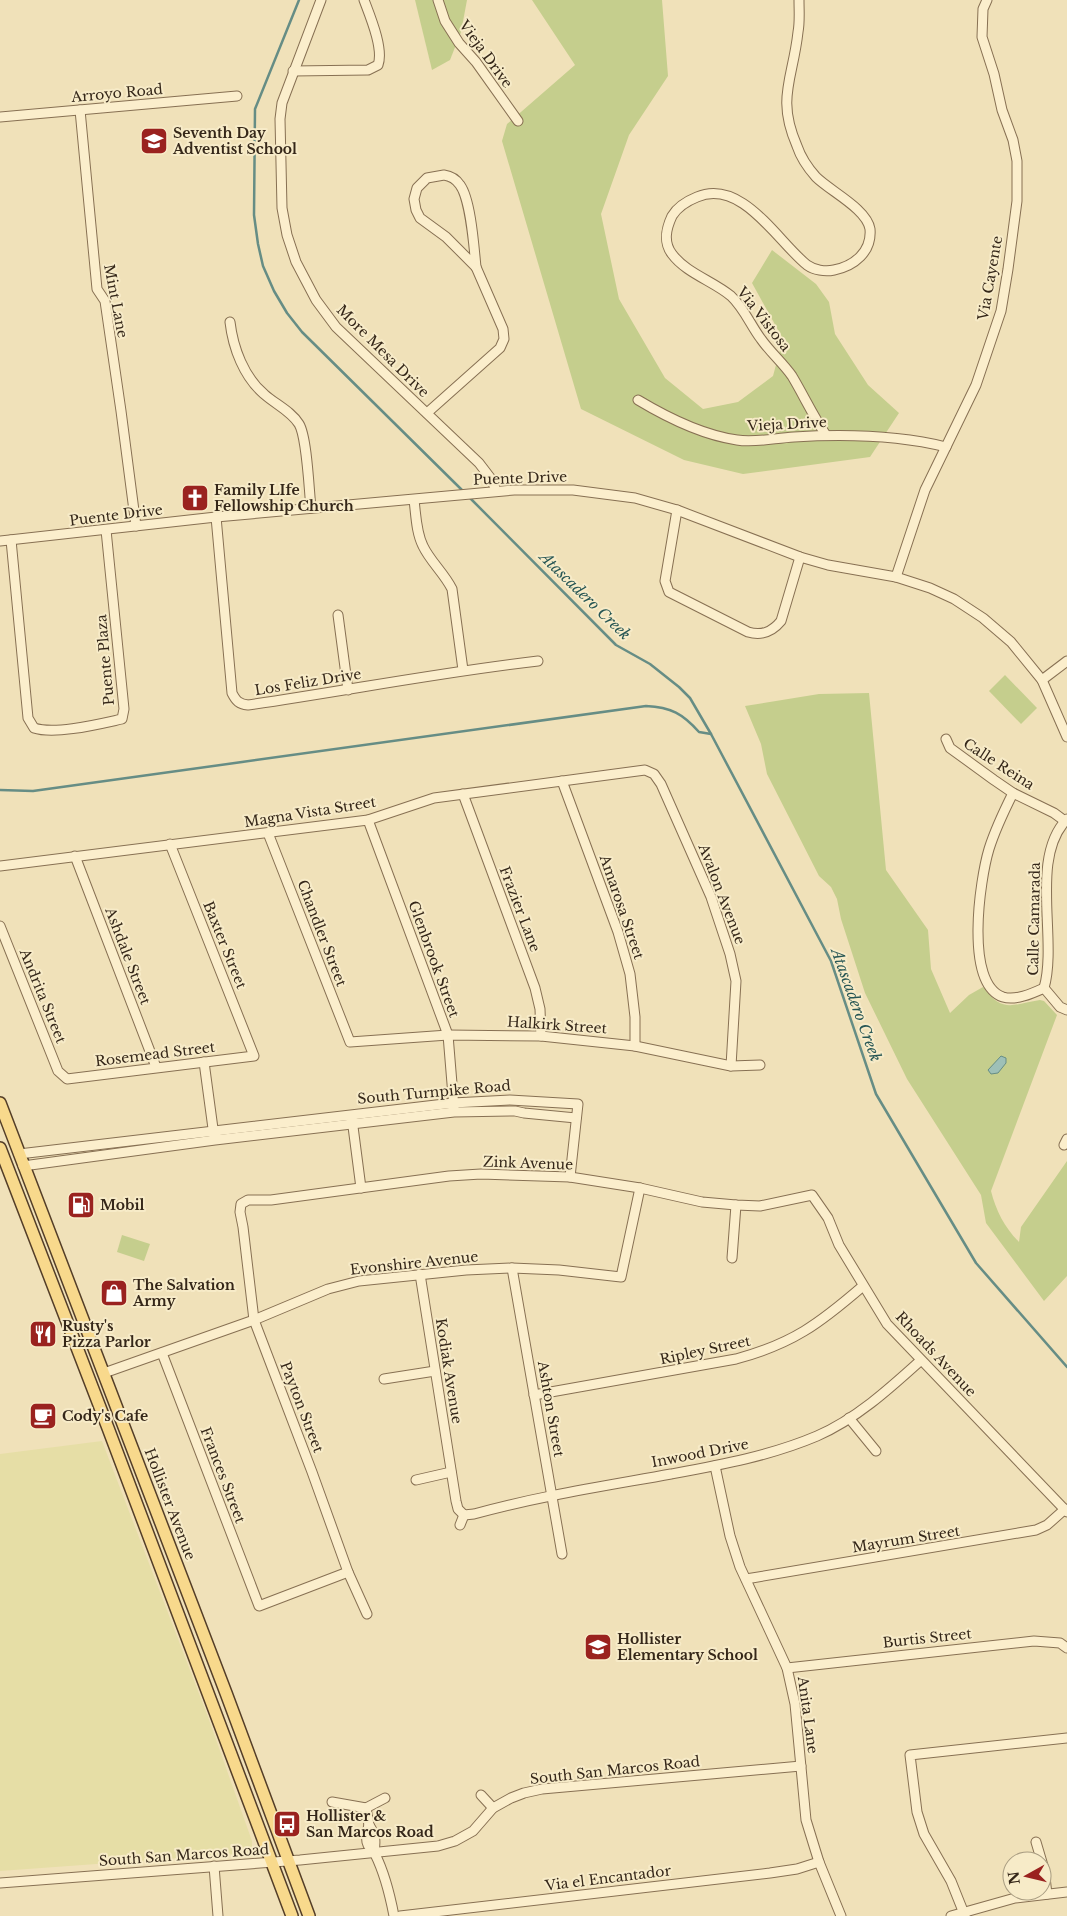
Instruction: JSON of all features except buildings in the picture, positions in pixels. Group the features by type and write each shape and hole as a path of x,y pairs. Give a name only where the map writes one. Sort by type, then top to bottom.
{"main road":[{"name":"Hollister Avenue","path":"0,1103 246,1745 309,1916"},
{"name":"South Turnpike Road","path":"1,1152 19,1154"},
{"path":"1,1152 4,1167 292,1916"},
{"name":"South Turnpike Road","path":"4,1167 23,1166"}],"street":[{"name":"More Mesa Drive","path":"320,0 285,91 280,119 282,208 287,235 296,262 316,300 336,327 479,463 492,480 496,492"},
{"path":"292,71 368,70 378,65 380,58 372,21 364,0"},
{"name":"Vieja Drive","path":"438,0 445,22 518,121"},
{"name":"Via Vistosa","path":"799,0 798,33 787,90 787,113 790,129 801,157 809,168 866,218 870,228 870,240 866,250 859,260 840,269 820,270 808,266 763,220 730,197 713,193 703,194 680,206 666,232 667,243 672,253 681,263 731,296 738,304 761,340 791,374 826,435"},
{"name":"Via Cayente","path":"896,577 926,490 976,385 1001,311 1008,269 1017,201 1017,162 1014,140 1002,110 994,74 982,37 983,8 987,0"},
{"name":"Arroyo Road","path":"0,117 238,96"},
{"name":"Mint Lane","path":"80,110 97,290 104,301 106,310 136,526"},
{"path":"427,413 500,348 504,339 503,329 476,267 465,193 460,184 452,177 434,176 428,178 418,188 414,199 420,218 446,237 476,267"},
{"path":"230,322 233,341 246,371 262,393 294,417 300,425 304,438 311,508"},
{"name":"Vieja Drive","path":"638,400 660,414 717,436 738,440 826,435 895,438 946,447"},
{"name":"Puente Drive","path":"0,541 216,517 530,489 573,490 635,498 677,510 800,557 828,565 896,577 930,588 954,599 983,618 1011,642 1042,680"},
{"path":"414,500 418,534 423,547 452,589 463,670"},
{"path":"677,510 665,581 666,588 670,592 748,632 756,634 765,633 775,628 781,621 800,557"},
{"path":"216,517 232,693 235,699 229,708"},
{"name":"Puente Plaza","path":"11,540 28,718 32,731 93,726 125,722 106,530"},
{"path":"338,616 348,690"},
{"name":"Los Feliz Drive","path":"235,699 240,704 248,705 463,670 538,661"},
{"path":"1067,661 1042,680 1067,737"},
{"name":"Calle Reina","path":"946,739 950,748 1012,793 1066,820"},
{"name":"Magna Vista Street","path":"0,866 368,820 434,798 632,771 645,770 651,772"},
{"name":"Avalon Avenue","path":"651,772 661,784 711,896 730,954 736,981 731,1066"},
{"name":"Amarosa Street","path":"562,781 618,932 630,974 636,1046"},
{"path":"1012,793 989,850 983,875 979,904 978,948 980,962 992,988 1004,997 1015,998 1044,988"},
{"name":"Frazier Lane","path":"463,794 536,988 540,1009 541,1036"},
{"name":"Glenbrook Street","path":"368,820 448,1034 454,1112"},
{"name":"Calle Camarada","path":"1066,820 1050,849 1047,863 1048,939 1047,978 1044,988 1060,1008 1067,1010"},
{"name":"Chandler Street","path":"268,833 350,1042"},
{"name":"Baxter Street","path":"170,844 254,1056"},
{"name":"Ashdale Street","path":"75,856 156,1067"},
{"name":"Andrita Street","path":"0,926 58,1071 62,1075"},
{"name":"Halkirk Street","path":"350,1042 448,1034 541,1036 636,1046 731,1066 760,1065"},
{"name":"Rosemead Street","path":"62,1075 67,1079 254,1056"},
{"path":"204,1062 214,1136"},
{"name":"South Turnpike Road","path":"19,1154 214,1136 353,1124 454,1112 515,1111 576,1118 578,1104 510,1100 453,1103 352,1114 214,1136 23,1166"},
{"path":"352,1114 361,1188"},
{"path":"570,1177 576,1118"},
{"name":"Zink Avenue","path":"241,1204 248,1200 271,1200 473,1175 516,1174 570,1177 640,1188 702,1202 736,1205 760,1206 812,1195"},
{"name":"Evonshire Avenue","path":"104,1373 254,1320 328,1289 358,1281 466,1270 512,1268 559,1270 623,1280 640,1188"},
{"name":"Rhoads Avenue","path":"812,1195 828,1218 839,1245 887,1324 920,1361 1066,1510"},
{"name":"Payton Street","path":"241,1204 240,1212 254,1320 348,1572 366,1614"},
{"path":"732,1258 736,1205"},
{"name":"Ashton Street","path":"512,1268 562,1554"},
{"name":"Kodiak Avenue","path":"420,1274 456,1501 463,1514"},
{"name":"Ripley Street","path":"534,1396 736,1360 756,1354 801,1334 824,1319 863,1286"},
{"name":"Frances Street","path":"162,1353 260,1606 348,1572"},
{"name":"Inwood Drive","path":"463,1514 474,1514 551,1495 715,1466 779,1451 818,1436 849,1418 894,1384 920,1361"},
{"path":"384,1379 435,1371"},
{"path":"849,1418 876,1451"},
{"name":"Anita Lane","path":"715,1466 730,1536 746,1579 787,1668 795,1704 806,1820 819,1862 841,1916"},
{"path":"416,1480 451,1472"},
{"name":"Mayrum Street","path":"746,1579 1023,1533 1047,1525 1066,1510"},
{"path":"460,1526 463,1514"},
{"name":"Burtis Street","path":"787,1668 1034,1640 1060,1642 1067,1648"},
{"path":"964,1914 951,1881 924,1834 917,1812 910,1755 1067,1738"},
{"name":"South San Marcos Road","path":"0,1884 288,1861 438,1846 455,1841 473,1831 493,1808 524,1793 542,1789 801,1766"},
{"path":"481,1795 493,1808"},
{"path":"332,1802 366,1808 385,1798"},
{"path":"366,1808 369,1825 374,1832 374,1852 389,1891 394,1916"},
{"path":"1036,1842 1039,1851"},
{"name":"Via el Encantador","path":"400,1916 770,1873 798,1869 819,1862"},
{"path":"214,1866 218,1916"},
{"path":"1052,1894 1067,1892"},
{"path":"951,1916 964,1914 1005,1901"}],"shaded area":[{"path":"102,1441 208,1717 252,1841 252,1848 248,1853 0,1871 0,1454"}],"green space":[{"path":"415,0 467,0 461,32 450,60 432,70"},
{"path":"532,0 662,0 668,76 629,135 601,214 619,299 665,378 703,409 738,402 773,376 783,339 752,283 772,250 816,284 829,302 835,334 868,385 899,413 870,457 743,474 684,460 581,409 502,141 507,124 575,65"},
{"path":"1005,675 1037,708 1021,724 989,691"},
{"path":"869,693 886,870 928,930 931,969 950,1013 969,995 983,987 997,1001 1003,1004 1015,1005 1040,1000 1044,1001 1057,1015 991,1191 1002,1219 1009,1231 1019,1242 1021,1227 1067,1161 1067,1276 1044,1301 986,1223 981,1195 907,1079 865,993 841,919 837,899 831,887 819,876 767,774 761,744 745,706 819,694"},
{"path":"122,1235 150,1244 144,1261 117,1252"}],"water":[{"path":"1001,1056 1006,1058 1006,1063 998,1073 991,1074 988,1070"}],"waterway":[{"name":"Atascadero Creek","path":"299,0 255,109 254,215 263,266 274,291 287,313 302,332 465,493"},
{"name":"Atascadero Creek","path":"469,497 616,645 650,664 690,698 831,961 876,1094 976,1263 1067,1367"},
{"path":"0,790 33,791 646,706 670,710 682,716 699,732 711,734"}],"place":[{"name":"Seventh Day Adventist School","path":"154,141"},
{"name":"Family LIfe Fellowship Church","path":"195,498"},
{"name":"Mobil","path":"81,1205"},
{"name":"The Salvation Army","path":"114,1293"},
{"name":"Rusty's Pizza Parlor","path":"43,1334"},
{"name":"Cody's Cafe","path":"43,1416"},
{"name":"Hollister Elementary School","path":"598,1647"},
{"name":"Hollister & San Marcos Road","path":"287,1824"}]}
